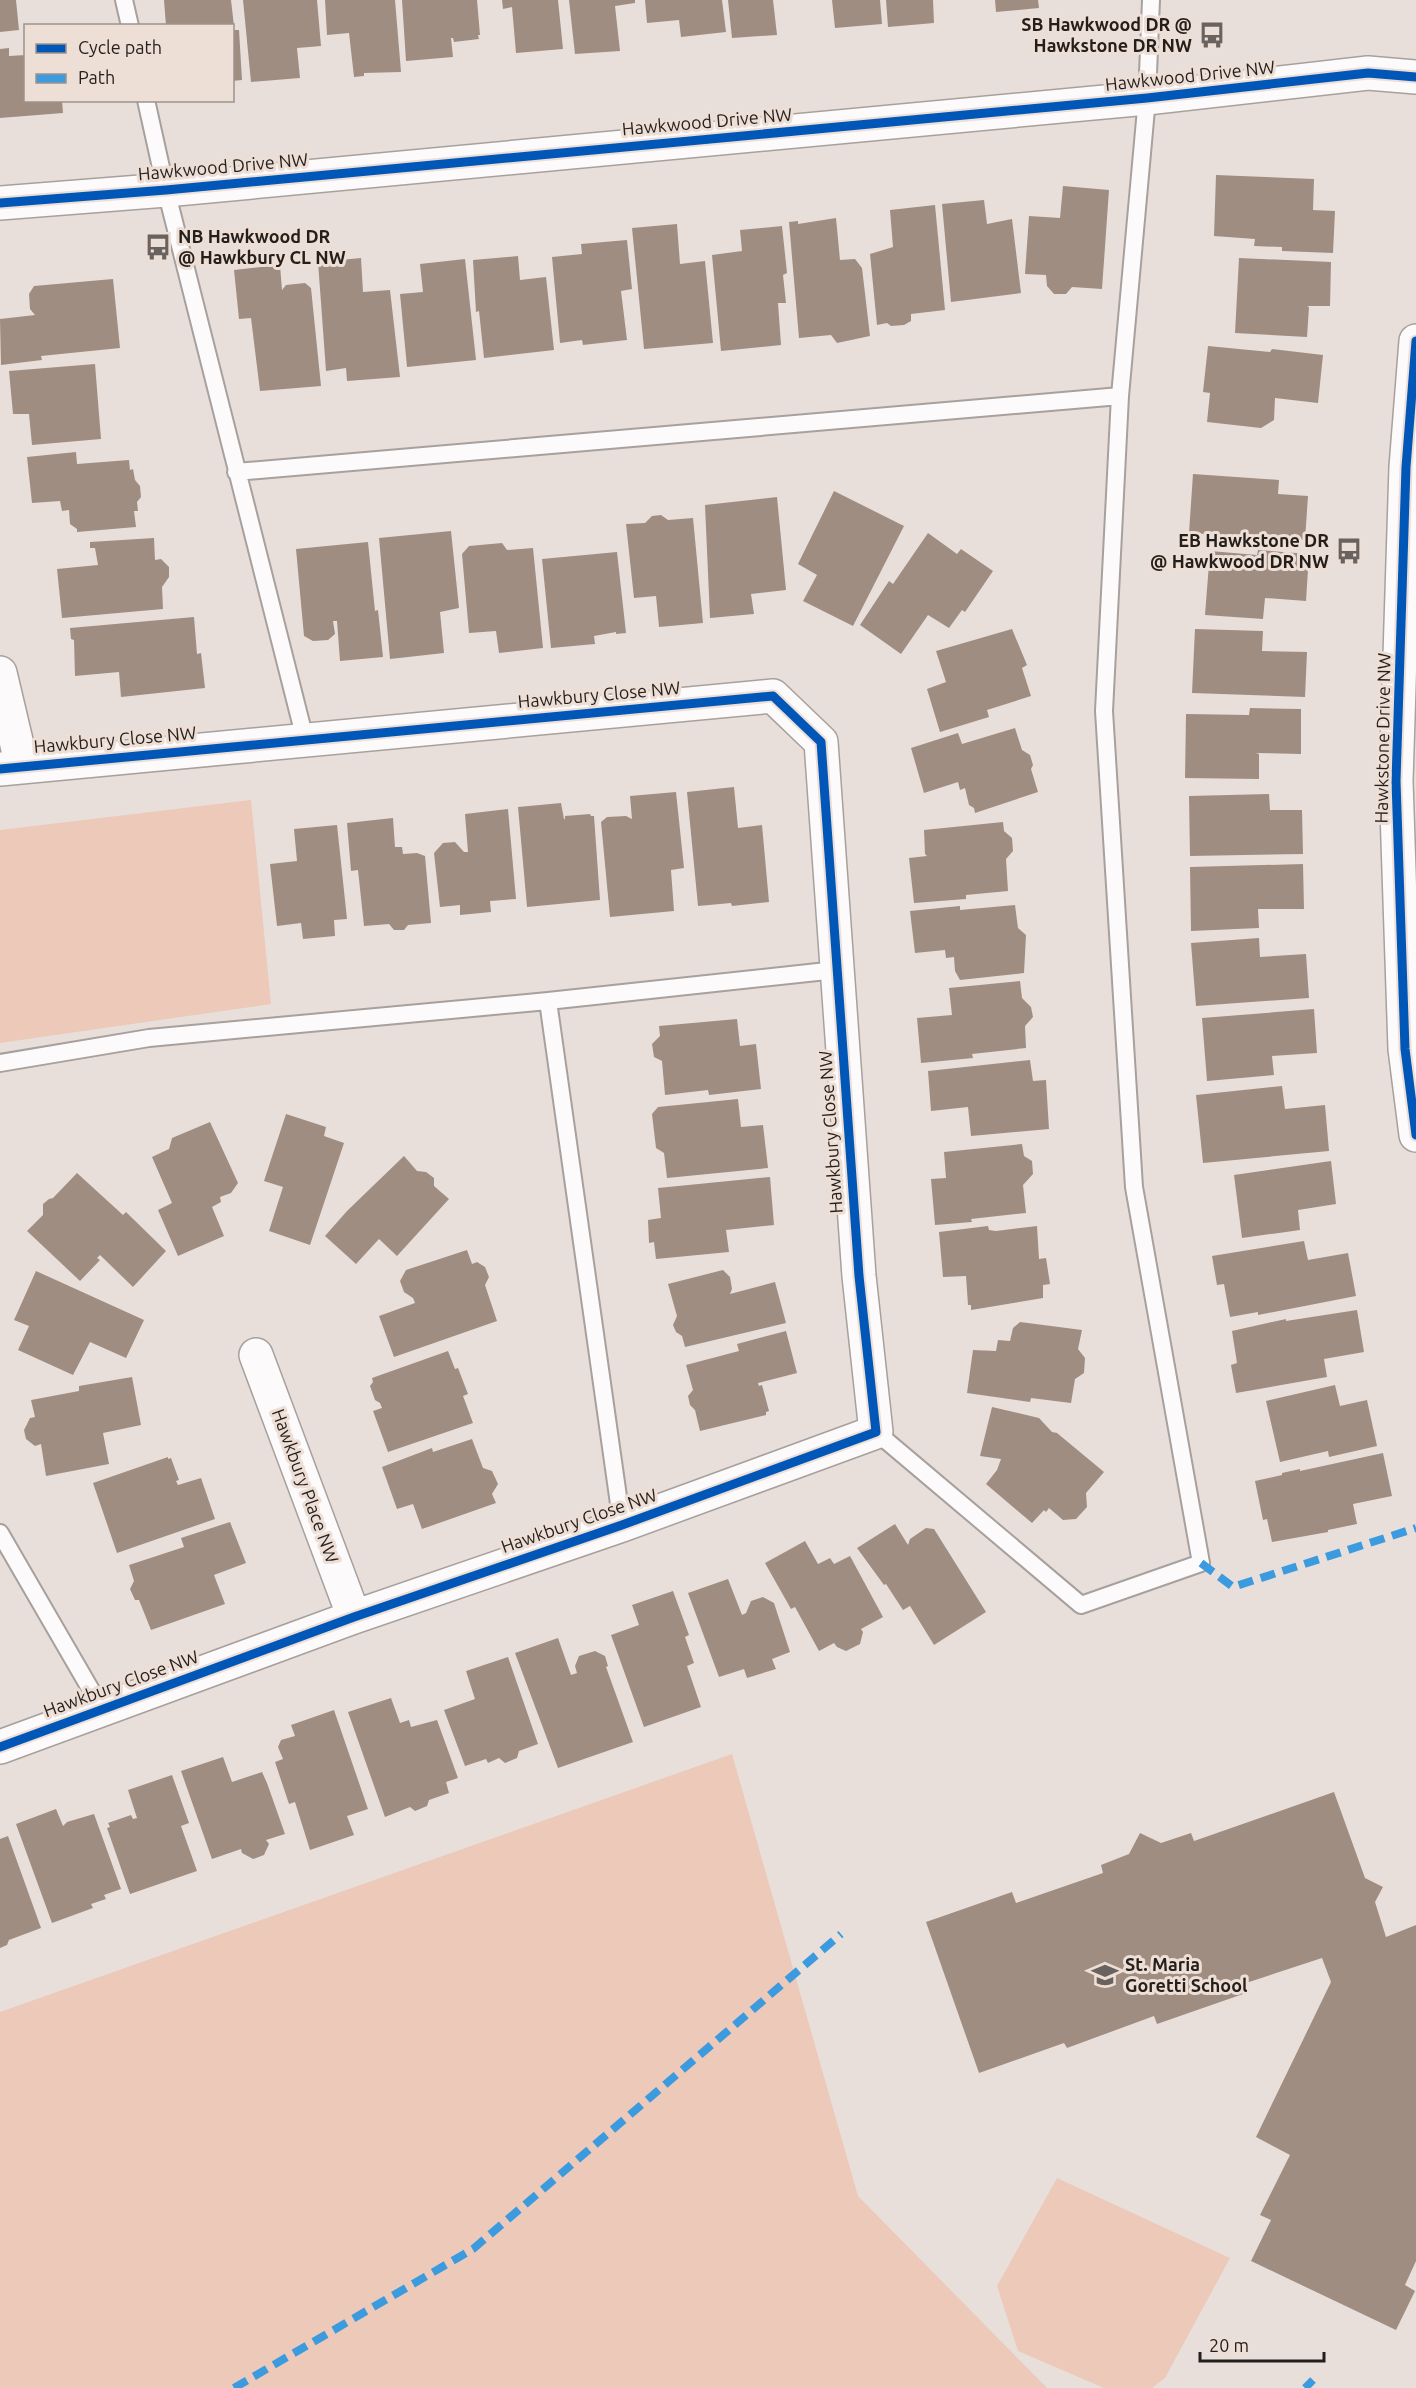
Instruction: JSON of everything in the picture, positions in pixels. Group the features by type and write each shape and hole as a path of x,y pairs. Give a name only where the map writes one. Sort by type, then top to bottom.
{"street":[{"name":"Hawkwood Drive NW","path":"0,203 166,190 1147,98 1368,73 1416,77"},
{"name":"Hawkstone Drive NW","path":"1416,341 1406,467 1396,781 1405,1049 1416,1135"},
{"name":"Hawkbury Close NW","path":"0,673 11,768 773,696 821,742 859,1276 876,1432 622,1525 354,1617 0,1746"},
{"name":"Hawkbury Place NW","path":"256,1355 354,1617"}],"lane":[{"path":"124,0 130,24"},
{"path":"876,1432 1081,1605 1200,1563 1134,1186 1104,711 1120,396 1147,98 1151,0"},
{"path":"146,102 236,472 305,739"},
{"path":"236,472 1120,396"},
{"path":"0,1063 149,1038 548,1001 836,970"},
{"path":"548,1001 622,1525"},
{"path":"0,1533 102,1709"}],"shaded area":[{"path":"251,800 271,1004 0,1043 0,830"},
{"path":"732,1754 858,2196 1047,2388 0,2388 0,2012"},
{"path":"1057,2178 1230,2258 1165,2378 1152,2388 1104,2388 1018,2351 997,2286"}],"building":[{"path":"0,0 16,0 19,30 0,32"},
{"path":"164,0 231,0 234,24 166,24"},
{"path":"243,0 317,0 321,46 297,48 300,78 251,82"},
{"path":"325,0 395,0 401,72 364,73 364,76 354,77 349,33 327,35"},
{"path":"402,0 477,0 479,39 454,42 451,38 453,57 406,61"},
{"path":"502,0 558,0 563,49 516,53 512,7 503,9"},
{"path":"569,0 635,0 635,3 615,6 620,51 575,54"},
{"path":"645,0 722,0 726,32 681,37 679,20 647,23"},
{"path":"728,0 773,0 777,35 732,38"},
{"path":"832,0 880,0 882,24 835,28"},
{"path":"886,0 933,0 934,23 888,27"},
{"path":"995,0 1038,0 1039,8 996,12"},
{"path":"234,30 239,30 242,80 234,81"},
{"path":"9,48 9,56 24,55 24,102 62,102 63,113 0,118 0,49"},
{"path":"1216,175 1314,179 1313,210 1335,211 1333,253 1282,251 1282,247 1254,246 1255,239 1214,236"},
{"path":"1063,186 1109,190 1102,289 1072,287 1066,294 1054,294 1047,286 1046,275 1025,274 1029,216 1060,218"},
{"path":"984,200 987,224 1012,219 1021,293 951,302 942,204"},
{"path":"935,205 945,310 911,314 911,321 904,325 891,326 887,323 877,325 870,254 893,247 890,210"},
{"path":"836,218 840,260 855,259 862,268 870,336 837,343 831,335 799,338 789,222 798,221 798,224"},
{"path":"677,224 680,264 705,261 713,343 644,349 632,228"},
{"path":"782,226 787,273 783,275 786,303 778,303 781,345 721,351 712,255 742,251 740,230"},
{"path":"627,240 632,289 621,291 627,340 583,345 582,340 560,343 552,257 582,254 581,244"},
{"path":"518,256 520,280 546,277 554,350 484,358 479,311 476,312 473,260"},
{"path":"361,258 363,292 390,290 400,377 347,381 346,368 326,371 318,262"},
{"path":"1239,258 1331,262 1330,306 1307,306 1309,307 1307,337 1235,333"},
{"path":"465,259 476,360 407,367 400,294 423,292 420,264"},
{"path":"280,265 282,290 286,285 305,283 311,288 321,386 260,391 251,318 239,319 234,270"},
{"path":"113,279 120,348 41,356 42,360 1,365 0,319 35,315 30,309 29,294 34,286"},
{"path":"1208,346 1270,352 1272,349 1323,355 1318,403 1275,398 1274,420 1261,428 1207,422 1210,393 1203,392"},
{"path":"95,364 101,439 32,445 29,414 13,414 9,371"},
{"path":"76,452 77,464 129,460 130,470 133,469 135,480 140,486 141,497 137,502 138,511 134,511 136,527 77,532 77,529 70,524 69,510 62,511 60,501 32,503 27,457"},
{"path":"1193,474 1279,480 1278,494 1308,496 1305,540 1189,533"},
{"path":"834,491 904,526 853,626 803,601 817,575 798,564"},
{"path":"777,497 786,590 751,594 754,614 710,618 705,505"},
{"path":"661,515 668,520 693,518 703,623 659,627 656,596 634,598 626,524 645,523 652,516"},
{"path":"451,531 459,608 440,612 444,653 390,659 379,538"},
{"path":"928,533 957,554 961,549 993,571 965,612 962,610 949,628 928,615 901,654 860,625 889,581 893,584"},
{"path":"154,538 155,560 161,559 169,567 169,577 162,587 163,609 62,618 57,569 98,565 95,548 90,548 90,542"},
{"path":"368,542 375,611 378,610 383,657 340,661 337,621 333,621 335,634 328,640 313,641 304,636 296,549"},
{"path":"502,543 507,550 533,548 543,648 499,653 496,631 469,633 462,554 469,546"},
{"path":"1258,550 1309,554 1306,601 1265,598 1263,619 1205,615 1210,551 1257,555"},
{"path":"617,552 626,633 616,634 616,632 594,636 595,644 551,648 542,559"},
{"path":"194,617 197,654 201,653 205,688 121,697 119,672 75,676 74,640 71,639 70,628"},
{"path":"1012,629 1027,665 1022,668 1031,696 987,710 989,717 940,732 927,689 946,682 936,651"},
{"path":"1195,629 1263,631 1262,651 1307,652 1305,697 1192,693"},
{"path":"1250,708 1301,709 1301,754 1256,753 1259,754 1259,779 1185,778 1186,714 1249,715"},
{"path":"1015,728 1022,750 1030,755 1033,765 1031,769 1038,792 975,813 974,808 969,805 965,788 960,790 958,782 924,793 911,748 958,733 962,744"},
{"path":"734,787 738,828 762,825 769,902 732,906 731,903 698,906 687,792"},
{"path":"676,792 684,868 671,870 674,911 610,917 601,822 607,817 626,816 632,819 630,796"},
{"path":"1269,794 1270,810 1302,810 1303,854 1190,856 1189,796"},
{"path":"561,803 564,819 565,816 590,814 594,816 600,900 527,907 518,807"},
{"path":"508,809 516,899 490,901 491,912 460,915 460,905 440,907 434,853 443,843 455,842 464,852 468,852 465,814"},
{"path":"393,818 395,847 402,847 403,854 417,853 425,856 431,923 408,925 404,930 394,930 389,924 364,926 358,870 351,871 347,823"},
{"path":"1003,822 1004,831 1012,838 1013,851 1006,859 1008,891 966,895 966,899 914,903 909,858 927,856 924,830"},
{"path":"337,825 347,919 334,920 335,936 303,939 301,923 277,926 270,864 297,861 294,829"},
{"path":"1303,864 1304,909 1258,909 1259,928 1191,931 1190,867"},
{"path":"1015,905 1018,928 1026,935 1024,973 960,980 955,971 954,957 946,958 945,950 915,953 910,911 960,906 960,910"},
{"path":"1259,938 1260,957 1306,954 1309,998 1196,1006 1191,943"},
{"path":"1020,981 1022,998 1031,1007 1033,1017 1025,1026 1026,1048 972,1054 973,1058 921,1063 917,1018 952,1015 949,988"},
{"path":"1314,1009 1317,1053 1272,1056 1274,1075 1207,1081 1202,1018"},
{"path":"737,1019 740,1046 756,1044 761,1089 709,1095 708,1090 665,1095 662,1061 654,1057 652,1044 660,1036 659,1026"},
{"path":"1030,1060 1033,1081 1046,1080 1049,1129 971,1136 968,1107 931,1111 928,1071"},
{"path":"1282,1086 1285,1109 1325,1105 1329,1151 1203,1163 1196,1095"},
{"path":"738,1099 741,1127 763,1125 768,1168 667,1178 664,1153 656,1148 652,1114 658,1107"},
{"path":"286,1114 326,1127 324,1136 344,1143 310,1245 269,1231 283,1187 264,1181"},
{"path":"210,1122 238,1183 231,1193 220,1197 221,1202 212,1207 224,1236 178,1256 158,1210 172,1203 152,1157 169,1149 172,1138"},
{"path":"1022,1144 1024,1156 1032,1161 1033,1174 1023,1185 1026,1213 971,1219 972,1222 935,1225 931,1179 946,1178 944,1152"},
{"path":"404,1156 417,1171 426,1172 434,1178 434,1186 449,1199 397,1256 379,1239 356,1264 325,1236 347,1211"},
{"path":"1331,1161 1336,1204 1298,1210 1300,1230 1242,1238 1234,1175"},
{"path":"77,1173 123,1215 126,1212 166,1251 133,1287 100,1255 97,1258 100,1260 80,1281 27,1231 43,1215 43,1204 53,1198"},
{"path":"770,1177 774,1225 726,1230 729,1252 656,1259 654,1242 649,1243 648,1220 661,1218 658,1188"},
{"path":"988,1226 989,1230 996,1231 1037,1226 1039,1259 1046,1258 1050,1284 1043,1285 1043,1298 971,1310 971,1305 968,1305 966,1276 943,1277 939,1232"},
{"path":"1304,1241 1308,1260 1348,1253 1356,1296 1258,1315 1258,1312 1230,1317 1224,1284 1217,1285 1212,1256"},
{"path":"467,1250 472,1264 477,1262 485,1267 489,1277 485,1285 497,1321 394,1357 379,1316 415,1303 413,1298 404,1292 400,1281 406,1270"},
{"path":"723,1270 730,1277 732,1289 730,1294 775,1282 786,1323 685,1347 682,1336 676,1332 673,1325 677,1316 668,1284"},
{"path":"36,1271 144,1320 126,1358 90,1342 73,1375 18,1350 29,1326 14,1320"},
{"path":"1357,1310 1364,1352 1324,1359 1327,1377 1236,1393 1231,1365 1237,1363 1232,1331 1286,1319 1286,1321"},
{"path":"1020,1322 1082,1330 1078,1349 1085,1358 1084,1373 1075,1379 1071,1403 1031,1398 1030,1402 967,1393 973,1350 996,1351 998,1340 1010,1341 1013,1328"},
{"path":"786,1331 797,1373 758,1383 759,1386 762,1385 769,1411 766,1415 700,1431 695,1410 690,1405 688,1396 693,1390 686,1365 739,1351 737,1344"},
{"path":"448,1351 455,1369 458,1368 468,1394 463,1396 473,1423 388,1452 373,1411 382,1408 375,1400 370,1386 373,1382 372,1378"},
{"path":"132,1377 141,1425 103,1433 109,1464 46,1476 41,1444 35,1446 26,1439 24,1430 30,1418 35,1417 31,1400 79,1391 79,1386"},
{"path":"1335,1385 1340,1406 1367,1400 1377,1446 1329,1457 1328,1451 1280,1462 1266,1401"},
{"path":"992,1407 1039,1418 1052,1432 1057,1433 1104,1472 1086,1493 1087,1507 1076,1519 1063,1520 1049,1508 1046,1512 1044,1510 1032,1523 986,1484 997,1470 1001,1459 980,1456"},
{"path":"472,1439 483,1468 492,1471 498,1484 492,1494 496,1503 422,1529 413,1504 397,1509 382,1467 432,1448 433,1452"},
{"path":"1383,1453 1392,1496 1353,1504 1357,1524 1328,1530 1328,1532 1272,1542 1267,1519 1263,1520 1255,1481 1300,1469 1300,1471"},
{"path":"168,1457 168,1459 171,1458 179,1480 176,1481 178,1485 201,1478 215,1519 117,1553 93,1483"},
{"path":"230,1522 246,1563 214,1575 225,1604 151,1630 139,1600 135,1600 130,1589 134,1581 129,1565 184,1547 181,1538"},
{"path":"895,1524 908,1545 910,1539 926,1528 934,1529 986,1612 934,1645 910,1606 903,1610 886,1584 884,1585 857,1548"},
{"path":"805,1541 818,1564 830,1558 834,1564 850,1556 883,1617 861,1629 863,1632 860,1644 846,1651 834,1643 819,1651 795,1607 791,1609 765,1563"},
{"path":"728,1579 742,1615 746,1613 751,1601 763,1597 774,1603 790,1652 772,1659 776,1669 747,1678 744,1669 719,1677 688,1593"},
{"path":"673,1591 689,1635 685,1637 694,1663 687,1666 701,1707 644,1727 611,1635 639,1625 632,1605"},
{"path":"558,1638 571,1675 577,1673 575,1666 579,1656 595,1651 605,1656 608,1666 606,1667 633,1742 558,1768 515,1653"},
{"path":"508,1657 538,1744 519,1751 517,1758 505,1763 499,1758 488,1763 486,1759 465,1766 444,1710 475,1699 466,1671"},
{"path":"391,1698 400,1723 409,1720 411,1727 437,1720 458,1778 446,1782 449,1793 429,1800 427,1806 415,1811 410,1807 385,1817 348,1712"},
{"path":"334,1710 368,1809 347,1816 354,1835 310,1850 295,1802 289,1804 275,1762 283,1759 278,1747 281,1740 295,1736 291,1725"},
{"path":"223,1757 232,1782 262,1772 285,1834 266,1840 269,1844 264,1855 253,1859 242,1853 241,1849 212,1859 181,1771"},
{"path":"172,1775 189,1823 181,1826 197,1871 130,1894 107,1828 110,1827 108,1823 131,1815 133,1819 137,1818 128,1790"},
{"path":"1334,1792 1365,1878 1383,1887 1375,1902 1386,1937 1416,1925 1416,2261 1405,2285 1415,2291 1396,2330 1251,2261 1271,2220 1260,2215 1290,2155 1256,2137 1331,1982 1322,1958 1243,1984 1246,1993 1157,2024 1154,2016 1067,2048 1064,2043 979,2073 926,1922 1012,1892 1016,1903 1103,1873 1101,1865 1129,1854 1140,1833 1161,1843 1191,1833 1194,1841"},
{"path":"56,1809 63,1826 67,1822 94,1814 121,1889 104,1895 106,1899 91,1904 93,1908 52,1923 16,1824"},
{"path":"8,1836 41,1928 9,1940 7,1945 0,1948 0,1839"}],"marked path":[{"path":"1201,1563 1233,1587 1416,1528"},
{"path":"234,2388 473,2249 841,1934"},
{"path":"1305,2388 1313,2380"}],"cycle path":[{"path":"0,203 166,190 1147,98 1368,73 1416,77"},
{"path":"1416,341 1406,467 1396,781 1405,1049 1416,1135"},
{"path":"0,769 773,696 821,742 859,1276 876,1432 622,1525 354,1617 0,1747"}],"place":[{"name":"SB Hawkwood DR @ Hawkstone DR NW","path":"1212,35"},
{"name":"NB Hawkwood DR @ Hawkbury CL NW","path":"158,247"},
{"name":"EB Hawkstone DR @ Hawkwood DR NW","path":"1349,551"},
{"name":"St. Maria Goretti School","path":"1105,1975"}]}
